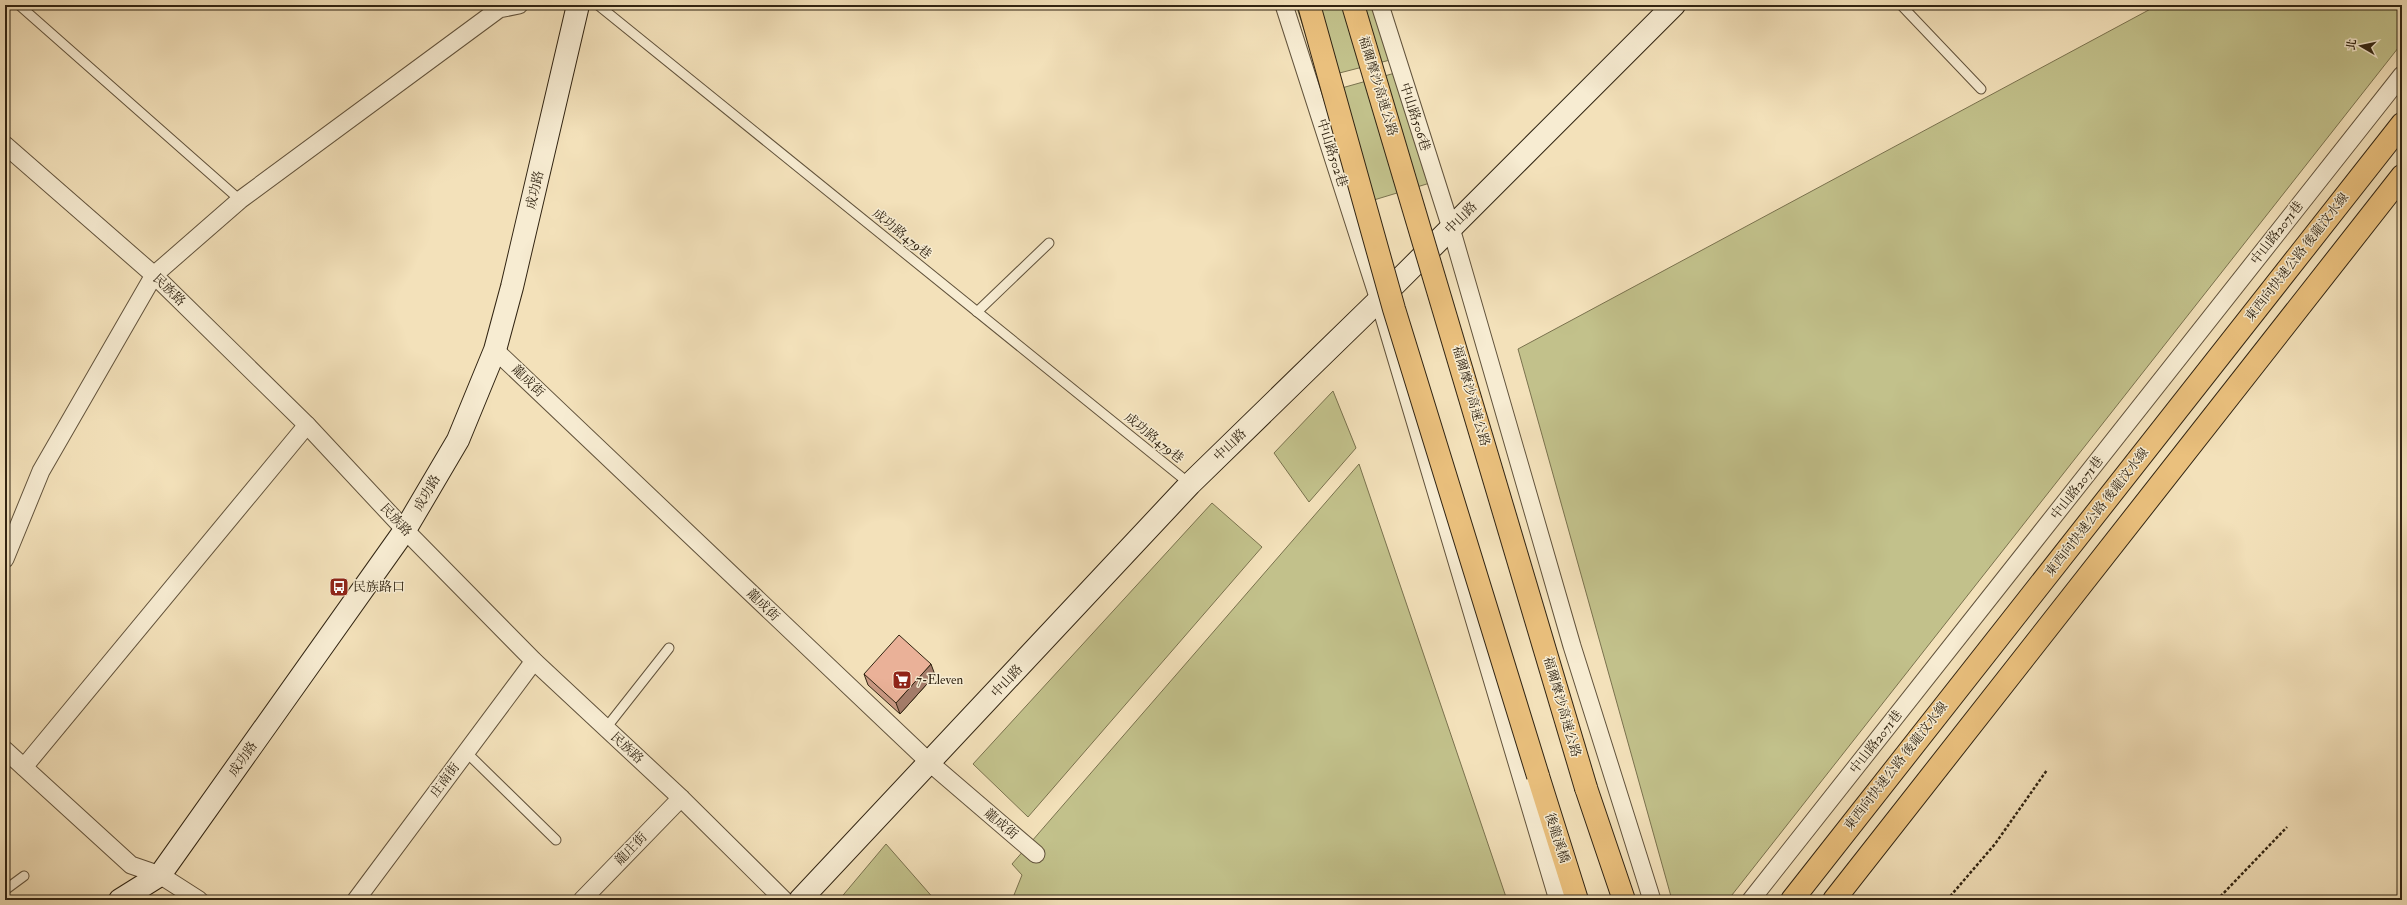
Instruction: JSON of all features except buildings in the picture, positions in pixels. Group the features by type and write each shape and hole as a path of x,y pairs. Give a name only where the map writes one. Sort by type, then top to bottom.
{"highway":[{"name":"後龍溪橋","path":"1309,5 1394,309 1577,900"},
{"name":"福爾摩沙高速公路","path":"1353,5 1586,788 1624,900"},
{"name":"東西向快速公路 後龍汶水線","path":"1792,900 2402,124"},
{"path":"1834,900 2402,176"}],"main road":[{"name":"成功路","path":"120,900 160,876 405,530 458,440 495,350 512,287 578,5"},
{"name":"中山路","path":"800,900 930,764 1190,484 1379,300 1674,5"}],"street":[{"path":"5,559 41,471 154,275 240,200 499,9 519,5"},
{"name":"中山路502巷","path":"1284,5 1379,300 1558,900"},
{"name":"中山路506巷","path":"1380,5 1451,228 1572,646 1652,900"},
{"name":"中山路2071巷","path":"1751,900 2402,75"},
{"name":"民族路","path":"5,145 154,275 307,425 405,530 534,661 681,798 784,900"},
{"name":"龍成街","path":"495,350 930,764 1036,854"},
{"path":"24,766 307,425"},
{"name":"庄南街","path":"356,900 534,661"},
{"path":"5,750 131,864 160,876 199,900"},
{"name":"龍庄街","path":"582,900 681,798"}],"lane":[{"path":"19,5 240,200"},
{"name":"成功路479巷","path":"598,5 1190,484"},
{"path":"1901,5 1981,88"},
{"path":"977,312 1049,243"},
{"path":"606,728 669,648"},
{"path":"466,752 556,840"},
{"path":"5,890 24,876"}],"path":[{"path":"1947,900 1995,844 2047,770"},
{"path":"2217,900 2287,827"}],"shaded area":[{"path":"1296,5 1373,5 1390,60 1320,78"},
{"path":"2158,5 2402,5 2402,43 1728,900 1672,900 1518,349"},
{"path":"1395,73 1430,183 1354,206 1324,93"},
{"path":"1333,391 1356,448 1309,502 1274,453"},
{"path":"1359,464 1507,900 1012,900 1022,875 1012,864"},
{"path":"1212,503 1262,547 1028,817 973,764"},
{"path":"886,844 935,900 839,900"}],"place":[{"name":"民族路口","path":"339,587"},
{"name":"7-Eleven","path":"902,680"}]}
